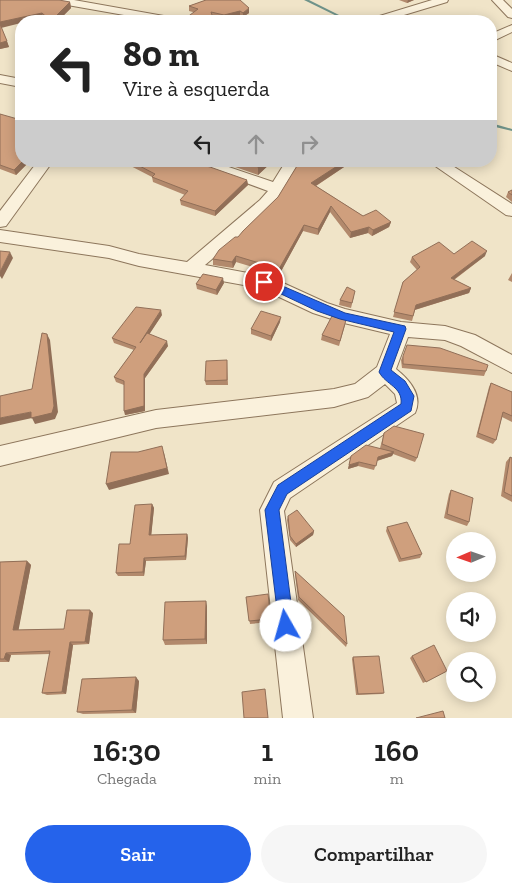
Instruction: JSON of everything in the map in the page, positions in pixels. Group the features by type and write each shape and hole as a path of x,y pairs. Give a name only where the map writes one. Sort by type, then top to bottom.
{"street":[{"path":"56,0 141,15"},
{"path":"392,15 442,0"},
{"path":"497,0 512,15"},
{"path":"497,36 512,28"},
{"path":"497,61 512,67"},
{"path":"0,79 15,82"},
{"path":"0,222 41,167"},
{"path":"216,167 278,189"},
{"path":"190,269 266,204 278,189 284,173 289,167"},
{"path":"445,167 512,211"},
{"path":"0,236 109,252 264,282 320,308 344,316 401,329 445,333 468,340 512,365"},
{"path":"0,456 156,419 334,398 360,391 385,372 401,329"},
{"path":"298,718 272,510 282,490 406,407 408,396 401,385 385,372"}],"building":[{"path":"0,0 59,0 70,2 57,15 44,15 42,13 15,15 15,19 0,22"},
{"path":"206,0 240,0 249,8 243,13 240,11 224,15 211,12 212,15 190,15 198,9 189,6"},
{"path":"0,24 7,41 0,43"},
{"path":"0,114 15,118 15,167 17,167 14,170 0,165"},
{"path":"142,167 210,167 247,180 215,211 180,200 188,191 152,177 155,174"},
{"path":"296,167 336,167 311,183 363,216 376,210 391,222 373,230 369,227 351,232 331,206 318,229 304,225 279,269 236,256 232,262 213,259 219,250 235,237 238,237 278,197"},
{"path":"472,241 487,251 451,278 471,288 416,305 413,316 394,312 403,282 420,267 412,257 439,242 454,254"},
{"path":"0,251 10,252 0,272"},
{"path":"203,274 223,278 216,290 196,284"},
{"path":"347,287 355,291 352,303 340,300"},
{"path":"136,307 161,310 140,343 147,333 167,341 144,374 144,406 124,411 124,381 114,377 136,347 112,338"},
{"path":"261,311 281,317 271,336 251,329"},
{"path":"332,316 346,320 340,341 322,335"},
{"path":"42,333 47,334 54,406 52,413 31,418 31,412 0,418 0,396 32,389"},
{"path":"407,345 440,348 488,365 486,371 403,364 403,356"},
{"path":"227,360 227,380 205,381 206,361"},
{"path":"491,383 512,392 512,416 503,412 496,440 478,433"},
{"path":"394,426 424,434 417,458 382,444 384,433"},
{"path":"366,445 394,452 378,457 376,466 359,462 349,465 351,456"},
{"path":"162,446 167,468 106,484 111,452 138,452"},
{"path":"510,457 512,458 512,496 504,492"},
{"path":"451,490 473,498 469,522 447,514"},
{"path":"152,504 149,535 187,534 185,556 144,558 143,572 116,573 119,544 130,544 135,505"},
{"path":"297,510 314,531 296,544 290,536 288,516"},
{"path":"407,522 422,554 401,559 387,527"},
{"path":"27,561 13,630 64,629 67,610 90,610 85,642 70,642 62,692 42,693 50,651 6,653 4,659 0,659 0,562"},
{"path":"295,571 344,616 347,644 299,597"},
{"path":"268,594 271,619 249,621 246,597"},
{"path":"206,601 205,639 163,640 165,602"},
{"path":"434,645 446,672 426,682 412,656"},
{"path":"379,656 384,693 358,694 353,657"},
{"path":"136,677 132,710 77,712 82,679"},
{"path":"265,689 268,718 244,718 242,692"},
{"path":"443,711 445,718 416,718"}],"waterway":[{"path":"306,0 337,15"},
{"path":"497,126 512,130"}],"route":[{"path":"264,282 320,308 344,316 401,329 385,372 401,385 408,396 406,407 282,490 272,510 286,626"}]}
